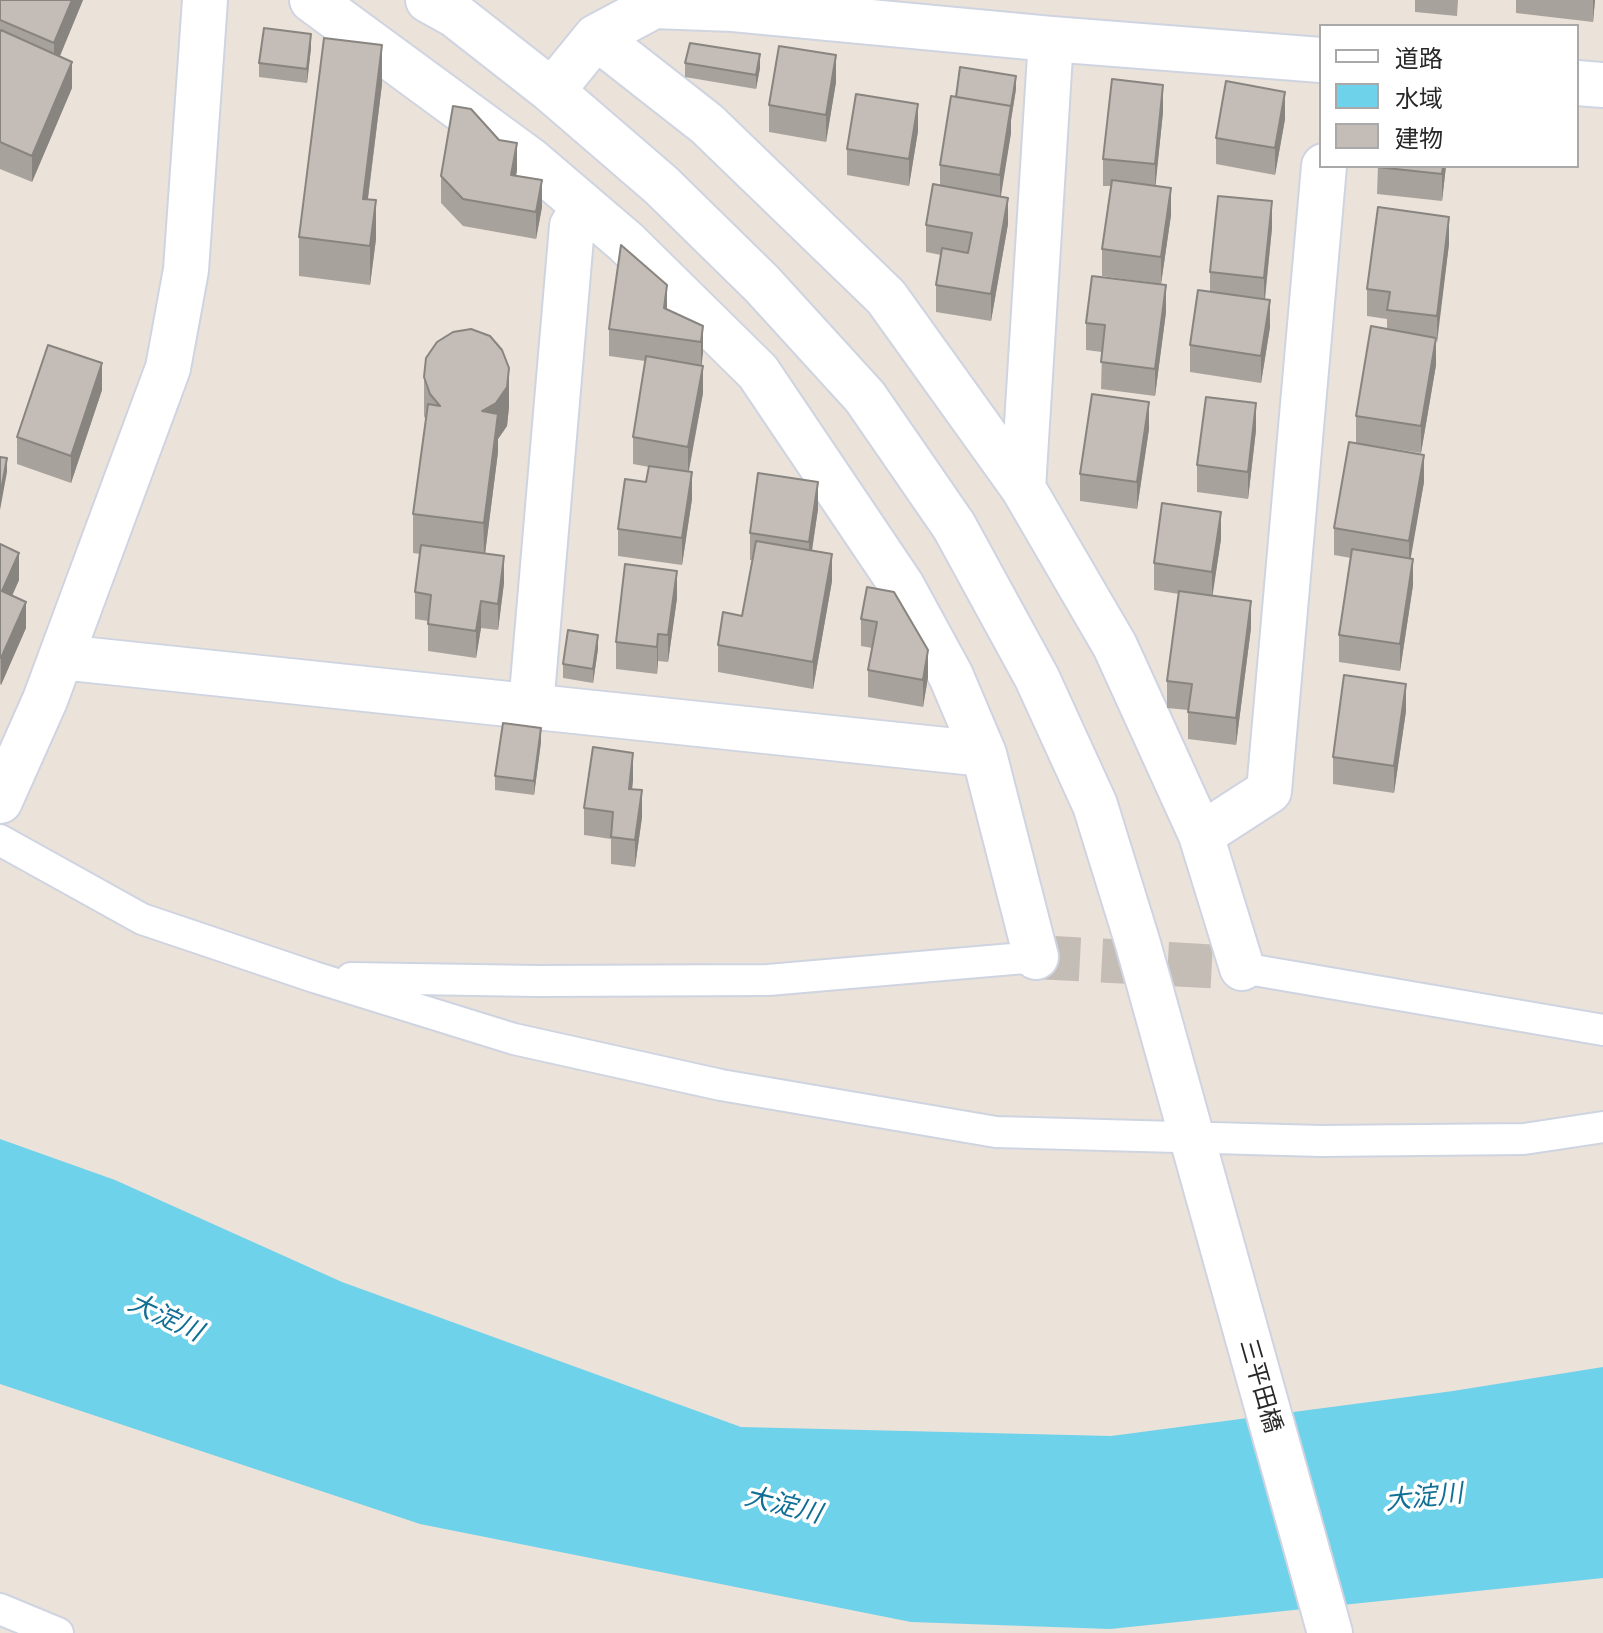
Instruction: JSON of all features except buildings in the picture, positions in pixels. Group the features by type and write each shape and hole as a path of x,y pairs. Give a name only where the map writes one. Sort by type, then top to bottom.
{"street":[{"path":"0,801 45,700 168,368 186,270 205,0"},
{"path":"312,0 530,160 626,242 758,372 902,586 951,676 984,754 1036,957"},
{"name":"三平田橋","path":"428,0 455,15 552,91 661,185 762,284 865,397 954,526 1037,678 1095,805 1138,944 1330,1633"},
{"path":"552,91 596,37 654,6 733,9 1319,60"},
{"path":"596,37 707,124 886,297 1023,488 1115,646 1201,835 1242,968"},
{"path":"1023,488 1051,39"},
{"path":"1579,83 1603,85"},
{"path":"1201,835 1269,791 1324,168"},
{"path":"531,706 572,226 585,207"},
{"path":"61,657 984,754"}],"lane":[{"path":"0,840 142,919 514,1039 721,1085 996,1132 1321,1141 1524,1139 1603,1127"},
{"path":"314,977 537,981 768,980 1036,957"},
{"path":"1242,968 1603,1030"},
{"path":"0,1609 58,1633"}],"water":[{"name":"大淀川","path":"0,1139 115,1180 342,1282 741,1427 1111,1436 1453,1391 1603,1367 1603,1578 1110,1629 911,1622 420,1524 0,1384"}],"tunnel":[{"path":"1036,957 1242,968"}]}
